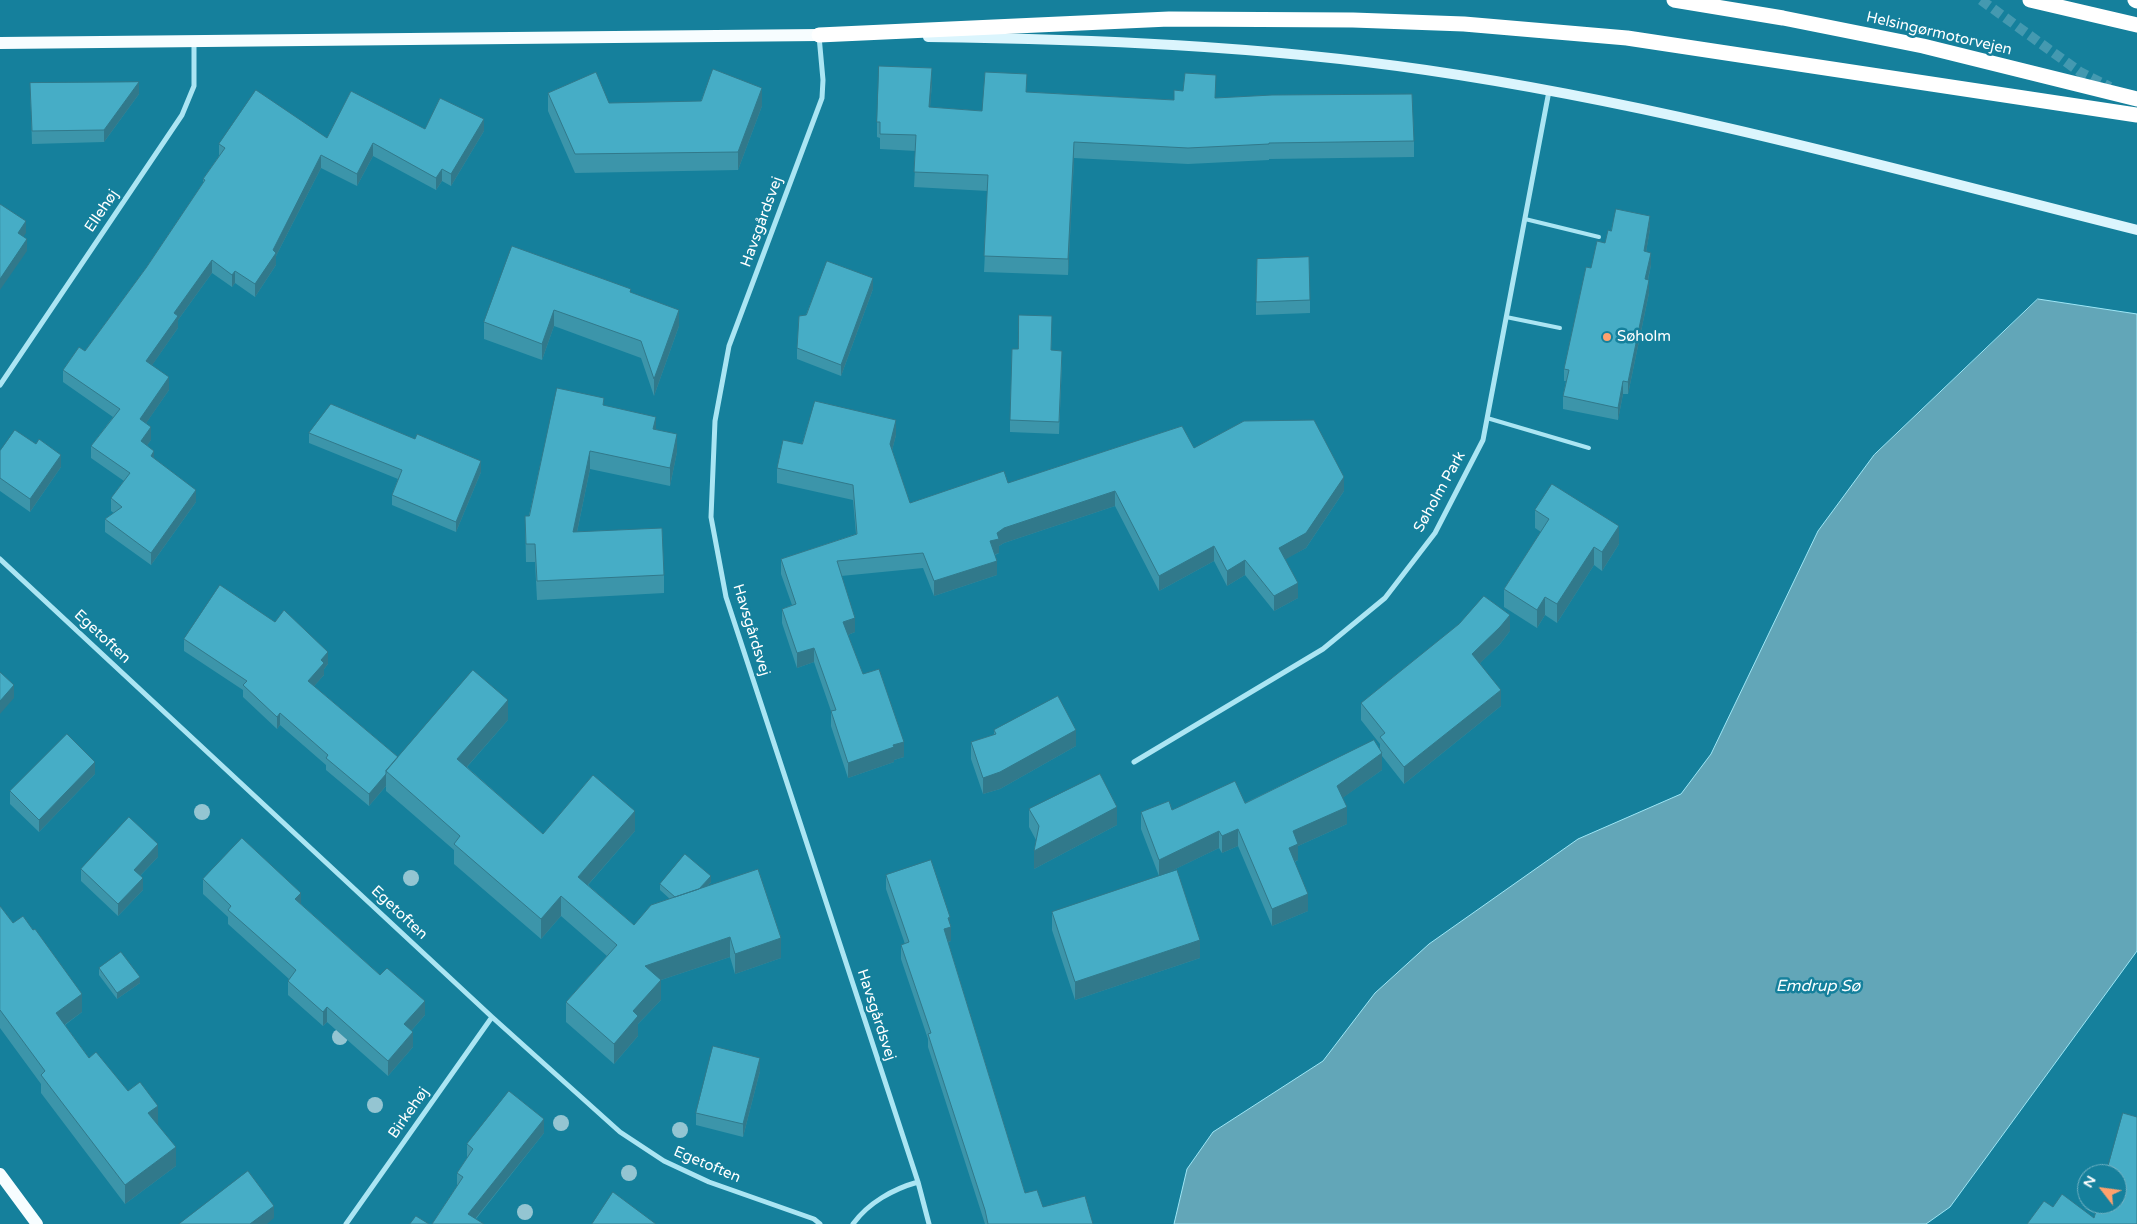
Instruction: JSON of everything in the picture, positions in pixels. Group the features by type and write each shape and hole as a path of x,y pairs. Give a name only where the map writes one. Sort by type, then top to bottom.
{"highway":[{"name":"Helsingørmotorvejen","path":"1674,0 1783,18 1923,46 2137,99"},
{"path":"2030,0 2137,25"},
{"path":"819,35 1169,19 1354,20 1464,24 1627,38 2137,115"}],"main road":[{"path":"0,43 819,35"},
{"path":"0,1174 37,1224"}],"street":[{"path":"819,35 1012,38 1172,44 1307,55 1408,68 1549,91 1663,113 2137,230"},
{"name":"Havsgårdsvej","path":"819,35 824,80 822,98 730,346 714,420 710,517 726,597 918,1182 929,1224"},
{"name":"Ellehøj","path":"0,385 182,115 194,86 194,40"},
{"name":"Søholm Park","path":"1134,762 1322,649 1385,598 1434,533 1483,440 1549,91"},
{"name":"Egetoften","path":"0,559 492,1017 620,1132 664,1161 709,1182 814,1219 820,1224"},
{"name":"Birkehøj","path":"346,1224 492,1017"},
{"path":"852,1224 872,1204 901,1187 918,1182"}],"lane":[{"path":"1524,219 1598,237"},
{"path":"1506,317 1560,328"},
{"path":"1487,418 1589,448"}],"water":[{"name":"Emdrup Sø","path":"2038,299 2137,314 2137,951 1950,1207 1926,1224 1174,1224 1187,1169 1213,1132 1323,1061 1375,993 1429,944 1578,839 1681,794 1711,754 1818,531 1874,455"}],"building":[{"path":"879,66 932,68 929,107 982,111 985,72 1027,74 1026,92 1174,100 1174,90 1183,91 1185,73 1216,75 1215,98 1272,95 1412,94 1414,141 1269,143 1188,148 1074,142 1068,259 984,256 988,175 914,172 916,135 880,134 880,122 877,122"},
{"path":"713,69 762,88 738,152 575,154 548,93 596,72 609,103 701,101"},
{"path":"139,82 104,130 32,131 30,83"},
{"path":"256,90 327,138 351,91 425,129 440,98 484,119 451,174 442,169 436,178 373,143 357,174 321,155 273,250 276,253 255,284 235,271 232,275 212,260 174,313 178,316 146,361 169,377 140,419 151,427 141,441 154,451 151,456 196,490 151,553 105,519 122,507 111,498 130,473 91,446 120,409 63,370 79,347 85,351 146,268 225,148 219,144"},
{"path":"0,204 26,221 18,233 27,239 0,279"},
{"name":"Søholm","path":"1616,209 1650,216 1644,251 1651,253 1645,279 1649,280 1628,382 1623,381 1618,408 1563,396 1569,370 1564,369 1586,267 1591,268 1597,241 1605,243 1608,230 1611,231"},
{"path":"512,246 631,289 630,292 679,310 654,379 641,341 554,310 542,344 484,322"},
{"path":"1309,257 1310,300 1256,302 1257,259"},
{"path":"827,261 873,278 841,365 797,348 799,316 806,315"},
{"path":"1019,315 1052,316 1051,350 1062,351 1059,422 1010,420 1012,349 1018,349"},
{"path":"557,388 604,398 603,405 656,417 653,429 677,434 670,468 590,451 573,532 662,528 664,575 537,581 535,544 526,544 525,516 529,516"},
{"path":"815,401 896,420 890,444 910,503 1004,471 1008,483 1182,426 1194,448 1244,421 1314,420 1344,477 1306,533 1279,548 1298,583 1274,596 1245,560 1227,571 1214,546 1159,576 1115,491 1004,528 997,533 999,539 990,541 997,561 934,581 923,553 837,561 855,618 843,622 863,674 879,669 904,742 848,763 831,711 836,710 814,648 797,653 782,609 796,604 781,559 857,534 853,485 777,468 783,440 802,444"},
{"path":"331,404 415,439 417,434 481,461 456,522 392,495 402,470 309,433"},
{"path":"15,430 36,444 39,439 61,455 30,499 0,478 0,451"},
{"path":"1552,484 1619,526 1602,552 1594,547 1557,604 1545,597 1537,610 1504,589 1549,519 1535,510"},
{"path":"220,585 275,622 284,610 328,652 321,660 324,663 308,681 398,757 369,794 326,758 328,755 280,713 277,717 243,685 247,681 184,639"},
{"path":"1484,596 1510,615 1472,654 1501,690 1404,767 1380,737 1385,733 1361,703 1459,624"},
{"path":"473,670 508,700 457,759 543,834 593,775 635,811 578,877 634,925 651,905 758,869 781,938 735,954 730,937 645,966 661,980 633,1011 638,1016 614,1044 566,1002 617,945 561,896 541,919 454,844 460,836 386,771"},
{"path":"0,672 14,685 0,701"},
{"path":"1058,696 1076,730 1000,772 983,778 971,742 996,734 994,730"},
{"path":"67,734 95,762 39,820 10,791"},
{"path":"1374,740 1382,753 1337,786 1347,807 1293,831 1298,844 1289,848 1308,894 1272,909 1238,829 1222,836 1219,831 1159,860 1141,812 1169,801 1172,810 1235,781 1245,803"},
{"path":"1100,774 1117,807 1034,851 1039,826 1029,809"},
{"path":"129,817 158,844 134,870 143,878 118,904 81,869"},
{"path":"242,838 301,893 295,899 380,975 387,968 425,1001 404,1024 413,1032 388,1061 327,1007 323,1012 288,981 296,970 228,910 231,906 203,879"},
{"path":"685,854 711,876 699,889 675,897 660,884"},
{"path":"931,860 950,917 948,918 951,927 944,929 1025,1193 1037,1190 1043,1207 1085,1196 1093,1224 988,1224 928,1034 931,1033 901,945 909,942 886,875"},
{"path":"1177,870 1200,940 1075,982 1052,912"},
{"path":"0,906 13,923 23,916 33,930 35,929 82,994 56,1013 89,1058 96,1052 128,1091 140,1082 158,1106 148,1113 176,1147 125,1185 41,1075 45,1071 0,1010"},
{"path":"121,952 140,977 117,993 99,968"},
{"path":"713,1046 760,1058 743,1124 696,1113"},
{"path":"509,1091 544,1119 468,1214 484,1224 432,1224 463,1177 457,1173 473,1149 467,1144"},
{"path":"2123,1113 2137,1117 2137,1224 2027,1224 2044,1201 2053,1207 2062,1194 2077,1205 2077,1214 2089,1214 2094,1218 2095,1214 2127,1214 2127,1164 2109,1164"},
{"path":"248,1171 274,1206 250,1224 179,1224"},
{"path":"613,1192 656,1224 592,1224"},
{"path":"416,1216 429,1224 410,1224"}],"tunnel":[{"path":"1981,0 2080,72 2110,87"}],"place":[{"name":"Søholm","path":"1607,337"}]}
